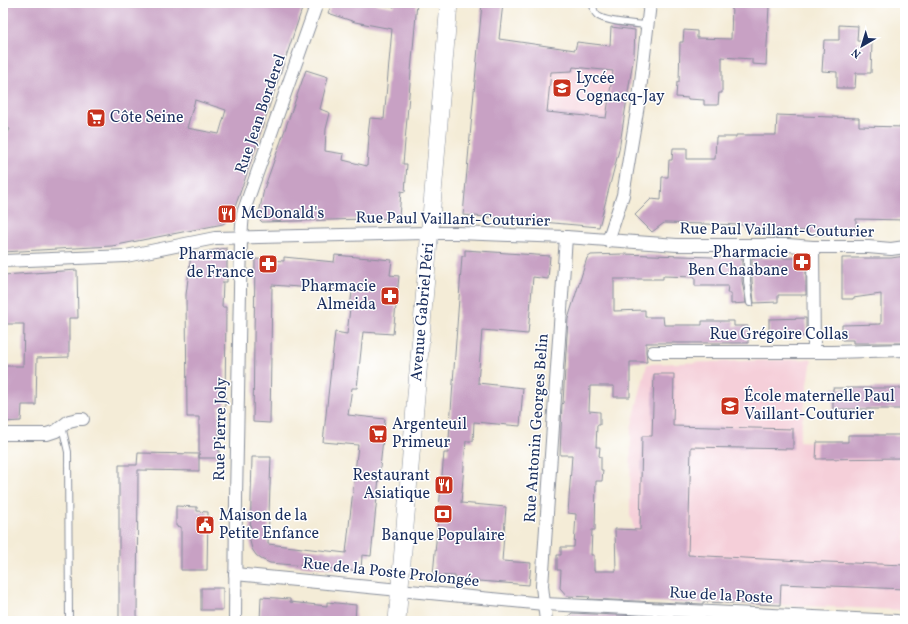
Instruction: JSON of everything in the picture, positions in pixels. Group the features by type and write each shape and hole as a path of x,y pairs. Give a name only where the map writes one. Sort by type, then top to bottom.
{"main road":[{"name":"Avenue Gabriel Péri","path":"397,621 449,3"}],"street":[{"name":"Rue Jean Borderel","path":"240,238 243,213 317,3"},
{"path":"608,241 623,195 639,99 650,3"},
{"name":"Rue Paul Vaillant-Couturier","path":"3,261 126,256 215,238 429,233 566,237 677,245 788,245 891,249 905,247"},
{"name":"Rue Antonin Georges Belin","path":"546,621 542,586 566,237"},
{"name":"Rue Pierre Joly","path":"235,621 240,238"},
{"path":"813,247 814,351"},
{"name":"Rue Grégoire Collas","path":"653,352 905,350"},
{"path":"3,434 47,434 56,431 69,421 83,419"},
{"name":"Rue de la Poste Prolongée","path":"235,574 544,604"},
{"name":"Rue de la Poste","path":"544,604 897,621"}],"lane":[{"path":"594,3 593,8 597,15 604,20 647,25"},
{"path":"747,245 747,281 750,303"},
{"path":"62,426 68,452 69,621"}],"shaded area":[{"name":"Lycée Cognacq-Jay","path":"499,39 587,52 634,54 619,150 491,128"},
{"path":"812,359 799,441 848,442 848,435 905,435 905,610 656,600 630,515 631,429 647,364"}],"building":[{"name":"Côte Seine","path":"3,3 304,3 231,218 223,224 112,246 3,252 3,143 10,129 3,126","holes":["195,100 226,110 219,134 187,128"]},
{"path":"332,3 372,3 394,7 395,3 417,3 403,164 407,164 405,192 401,191 399,218 262,222 258,218 264,189 306,70 328,77 320,109 330,113 326,129 325,151 344,154 343,160 367,166 370,118 384,119 392,29 355,22 328,13"},
{"path":"482,3 503,3 499,39 575,50 577,42 610,46 611,27 635,30 634,54 619,150 599,227 463,215","holes":["573,67 613,71 606,118 547,112 551,72 572,71"]},
{"path":"732,3 769,6 766,65 752,64 752,59 722,57 722,93 719,93 718,105 704,105 704,100 676,97 677,82 679,82 680,42 683,42 684,30 697,31 697,38 731,39"},
{"path":"839,25 858,26 857,41 872,42 871,73 856,73 855,88 837,88 837,72 822,71 824,40 839,40"},
{"path":"777,115 859,118 859,126 905,127 905,220 856,219 856,235 809,235 809,231 745,229 745,225 664,223 652,232 635,215 651,199 661,200 662,177 668,177 669,160 672,160 673,148 687,148 687,159 715,159 716,137 736,137 736,135 776,135"},
{"path":"227,248 227,282 223,282 222,307 226,307 225,407 219,407 219,458 199,458 199,417 187,417 186,295 191,254"},
{"path":"465,250 550,256 548,279 533,277 528,334 482,330 478,383 523,388 520,426 474,422 473,441 466,441 461,503 506,507 502,561 531,563 529,585 455,579 455,576 433,575 444,453 448,453 462,256 465,256"},
{"path":"622,254 742,258 742,281 746,303 731,304 731,293 727,293 728,286 695,286 695,277 663,276 663,279 614,279 614,311 645,310 645,317 663,317 664,325 702,325 702,321 734,321 734,326 748,326 748,343 646,343 647,362 630,362 630,397 614,397 614,386 590,386 589,411 600,412 600,425 597,425 596,447 600,447 599,456 601,457 601,470 603,470 602,481 596,481 595,530 592,530 591,555 594,555 594,571 616,571 615,529 640,530 642,436 652,436 654,374 674,374 673,426 793,429 793,449 691,447 688,555 905,565 905,589 781,584 780,605 703,602 703,604 588,599 590,597 567,596 560,588 561,570 557,570 557,555 561,555 561,547 574,547 576,514 568,513 572,455 560,455 568,319 587,258 591,255"},
{"path":"335,255 392,260 390,275 399,276 393,334 363,332 357,388 352,388 348,415 385,419 371,556 362,555 361,571 270,563 256,555 252,549 250,541 252,457 271,457 268,544 346,553 358,445 323,442 335,332 347,334 352,291 272,285 270,423 253,422 255,259 284,261 284,257 334,262"},
{"path":"905,256 905,343 853,343 853,340 842,340 842,325 881,324 881,294 853,299 842,299 842,258 891,258"},
{"path":"752,258 806,258 806,295 778,295 778,302 754,303"},
{"path":"77,270 78,318 69,318 69,357 37,358 36,405 22,405 21,421 3,422 3,366 23,366 24,324 3,324 3,275"},
{"path":"806,318 806,336 769,337 769,319"},
{"path":"833,388 905,388 905,409 833,409"},
{"path":"848,435 905,435 905,458 816,459 817,442 848,442"},
{"path":"138,453 199,454 199,471 138,470 137,621 119,621 119,465 137,465"},
{"path":"176,506 197,507 197,511 208,512 207,570 181,570 181,527 176,526"},
{"path":"201,588 223,588 223,610 201,610"},
{"path":"261,597 290,599 290,602 327,606 327,602 356,605 355,621 260,621"},
{"path":"572,613 702,619 702,621 562,621"}],"place":[{"name":"Lycée Cognacq-Jay","path":"562,88"},
{"name":"Côte Seine","path":"96,118"},
{"name":"McDonald's","path":"227,214"},
{"name":"Pharmacie Ben Chaabane","path":"802,262"},
{"name":"Pharmacie de France","path":"268,264"},
{"name":"Pharmacie Almeida","path":"390,296"},
{"name":"École maternelle Paul Vaillant-Couturier","path":"730,406"},
{"name":"Argenteuil Primeur","path":"378,434"},
{"name":"Restaurant Asiatique","path":"444,485"},
{"name":"Banque Populaire","path":"443,514"},
{"name":"Maison de la Petite Enfance","path":"205,525"}]}
